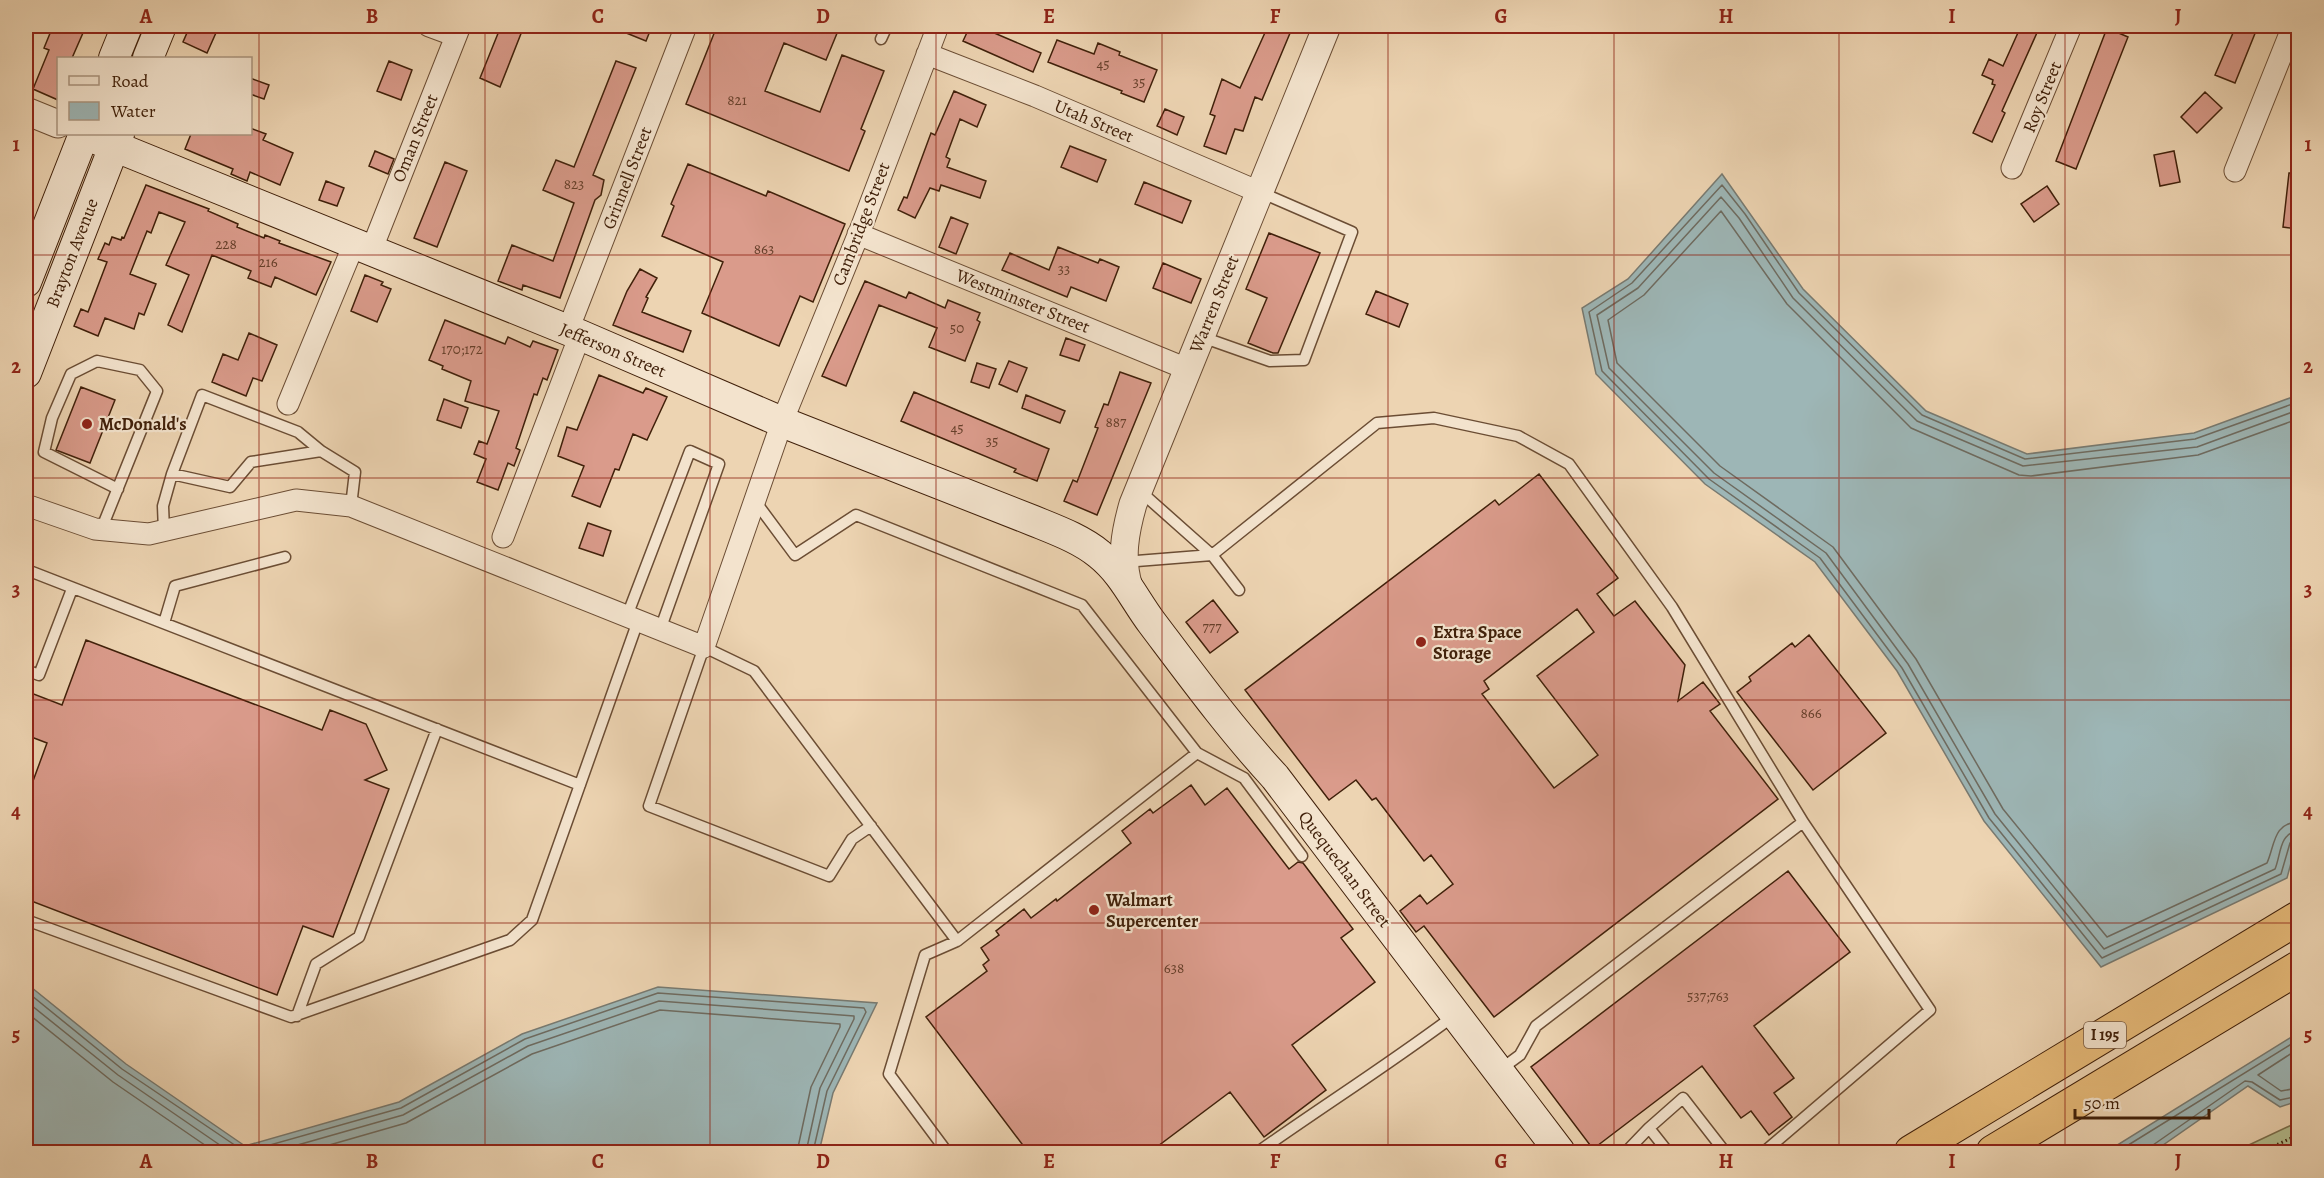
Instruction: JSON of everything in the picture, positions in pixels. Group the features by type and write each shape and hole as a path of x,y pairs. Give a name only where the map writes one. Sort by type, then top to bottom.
{"highway":[{"name":"I 195","path":"1911,1152 2298,918"},
{"name":"I 195","path":"1993,1152 2298,968"}],"main road":[{"path":"114,57 127,26"},
{"path":"148,57 161,26"},
{"name":"Brayton Avenue","path":"26,282 83,135"},
{"name":"Jefferson Street","path":"88,135 116,140 362,247 574,333 782,422 1055,530 1098,554 1126,575"},
{"name":"Brayton Avenue","path":"26,373 116,140"},
{"name":"Quequechan Street","path":"1126,575 1144,612 1235,733 1275,777 1560,1152"}],"street":[{"path":"429,26 458,31"},
{"name":"Grinnell Street","path":"502,537 686,26"},
{"name":"Warren Street","path":"1126,575 1127,527 1138,489 1327,26"},
{"name":"Roy Street","path":"2012,168 2071,26"},
{"path":"2235,171 2293,26"},
{"name":"Cambridge Street","path":"704,647 782,422 858,234 927,54 934,28"},
{"name":"Oman Street","path":"288,404 362,247 458,31"},
{"name":"Utah Street","path":"927,54 1035,96 1259,192"},
{"path":"26,111 57,124"},
{"name":"Westminster Street","path":"858,234 1187,369"},
{"path":"26,505 101,530 149,534 296,500 351,506 704,647"}],"lane":[{"path":"881,39 887,26"},
{"path":"1200,336 1270,361 1304,360 1353,232 1259,192"},
{"path":"101,530 118,489 158,392 140,370 97,361 71,374 52,418 44,452 118,489"},
{"path":"164,531 163,506 172,474 202,395 298,432 321,451 355,472 351,506"},
{"path":"1126,575 1212,555 1377,423 1434,418 1518,436 1569,464 1672,607 1803,822 1930,1010 1764,1152"},
{"path":"172,474 230,487 251,462 321,451"},
{"path":"26,920 291,1017 510,940 532,920 580,785 690,451 719,464 660,630"},
{"path":"1138,489 1212,555 1239,590"},
{"path":"755,500 795,555 856,515 1082,605 1197,753 1244,778 1302,856"},
{"path":"164,623 175,586 285,557"},
{"path":"26,573 27,570 580,785"},
{"path":"26,670 39,675 72,589"},
{"path":"871,826 852,839 829,876 649,806 704,647 754,671 871,826 957,941"},
{"path":"297,1016 316,964 359,937 437,729"},
{"path":"947,1152 888,1074 925,956 957,941 1197,753"},
{"path":"1498,1071 1520,1055 1536,1026 1803,822"},
{"path":"1258,1152 1343,1092 1409,1050 1456,1014"},
{"path":"1626,1152 1683,1098 1725,1152"},
{"path":"1649,1128 1668,1152"}],"path":[{"path":"2261,1152 2298,1135"}],"green space":[{"path":"2298,1122 2298,1152 2234,1152"}],"water":[{"path":"1722,174 1803,289 1926,411 2027,454 2194,433 2298,395 2298,837 2287,878 2101,967 1984,821 1897,671 1815,562 1705,484 1596,374 1582,308 1628,279"},
{"path":"26,983 126,1064 245,1146 399,1102 522,1034 658,987 877,1003 833,1093 819,1152 26,1152"},
{"path":"2298,1033 2298,1101 2280,1107 2248,1086 2153,1152 2106,1152"}],"building":[{"path":"53,26 86,26 72,57 57,57 57,100 33,89 49,50 44,48"},
{"path":"190,26 219,26 207,53 183,42"},
{"path":"501,26 524,26 500,87 480,78"},
{"path":"609,26 652,26 646,41"},
{"path":"717,26 840,26 826,60 784,43 765,91 820,112 842,55 884,71 861,129 865,131 849,171 686,104"},
{"path":"970,26 978,26 1041,53 1033,72 963,41"},
{"path":"1268,26 1293,26 1262,100 1255,97 1243,131 1235,129 1226,154 1204,146 1215,116 1210,114 1222,79 1240,88"},
{"path":"2021,26 2040,26 2002,111 2005,113 1992,142 1973,133 1995,85 1992,84 1993,80 1982,75 1989,59 2003,66"},
{"path":"2236,26 2258,26 2235,83 2215,75"},
{"path":"2107,28 2128,37 2076,169 2056,161"},
{"path":"1057,40 1094,54 1098,43 1120,52 1119,55 1157,70 1144,102 1048,62"},
{"path":"389,61 412,70 401,100 377,91"},
{"path":"616,61 636,68 593,175 604,180 601,195 595,200 560,298 523,285 522,290 498,281 512,245 553,261 574,203 543,190 556,160 574,167"},
{"path":"252,79 269,85 264,99 252,95"},
{"path":"954,91 986,105 977,127 960,119 946,157 950,159 947,167 986,181 980,198 941,185 939,191 930,188 915,218 898,210 904,197 907,198 931,133 935,135"},
{"path":"2205,92 2222,108 2197,133 2181,117"},
{"path":"1165,109 1184,117 1177,135 1157,126"},
{"path":"252,129 266,134 263,140 293,153 280,185 250,172 247,181 231,174 233,169 185,149 191,135 252,135"},
{"path":"1070,146 1106,160 1097,182 1061,167"},
{"path":"375,151 394,159 388,174 369,166"},
{"path":"2174,151 2180,182 2160,186 2154,155"},
{"path":"445,162 467,171 437,247 414,238"},
{"path":"688,164 766,196 768,191 845,224 813,302 800,296 779,346 702,313 723,262 662,236 674,206 671,204"},
{"path":"2289,173 2298,173 2298,229 2283,227"},
{"path":"326,181 344,188 337,206 319,200"},
{"path":"1144,182 1191,201 1182,223 1135,204"},
{"path":"146,185 209,209 208,211 238,224 237,227 264,238 265,235 280,241 279,243 331,262 316,295 275,277 271,287 248,278 251,271 212,255 182,332 168,325 189,275 166,265 185,222 159,212 151,233 147,231 130,274 156,284 144,315 139,313 134,329 105,318 98,336 74,326 81,309 88,312 107,262 98,259 105,243 109,245 112,237 121,240 122,237 124,238"},
{"path":"2047,186 2059,204 2034,222 2021,204"},
{"path":"951,217 968,224 956,254 939,247"},
{"path":"1269,233 1320,253 1278,353 1248,343 1267,298 1246,289"},
{"path":"1058,247 1098,263 1100,259 1119,267 1106,301 1071,287 1067,297 1002,270 1010,253 1049,270"},
{"path":"1163,263 1201,279 1191,303 1153,288"},
{"path":"640,269 657,278 646,297 648,298 642,312 691,331 683,352 613,325 627,291"},
{"path":"365,275 383,282 381,285 391,289 377,322 351,311"},
{"path":"865,281 906,298 909,292 945,308 948,300 980,313 977,320 980,322 965,361 929,347 937,328 879,305 846,386 822,376"},
{"path":"1376,291 1408,304 1399,327 1366,314"},
{"path":"445,320 505,344 508,337 530,347 533,341 558,350 547,380 543,378 537,395 534,394 516,448 520,450 514,466 508,463 498,490 477,482 486,459 474,454 479,441 487,444 499,411 465,401 471,381 442,369 443,366 429,360"},
{"path":"249,333 277,345 262,381 253,378 246,396 212,382 223,354 238,360"},
{"path":"1066,338 1085,345 1079,361 1060,355"},
{"path":"1009,361 1027,368 1017,392 999,384"},
{"path":"977,363 996,369 989,388 971,382"},
{"path":"1120,372 1151,383 1097,515 1064,501 1073,480 1077,482 1098,428 1095,427 1104,404 1108,405"},
{"path":"599,375 643,393 646,388 667,397 647,440 633,434 619,470 615,469 600,507 572,496 584,466 558,456 567,427 577,430"},
{"path":"81,387 115,400 90,463 56,450"},
{"path":"914,392 1049,449 1037,481 1014,472 1016,469 901,421"},
{"path":"1026,395 1065,411 1060,423 1022,408"},
{"path":"444,399 468,408 461,428 437,420"},
{"path":"1539,474 1618,578 1597,594 1614,616 1635,601 1685,665 1678,701 1703,682 1720,704 1710,711 1778,799 1494,1017 1424,926 1416,932 1400,911 1420,895 1427,904 1453,884 1431,855 1424,861 1376,798 1372,800 1356,780 1329,800 1245,690 1495,500 1499,505","holes":["1577,609 1594,632 1537,676 1598,755 1554,788 1482,694 1489,689 1484,681"]},
{"path":"588,523 611,531 603,556 579,548"},
{"path":"1213,600 1238,632 1210,653 1186,622"},
{"path":"1809,635 1886,733 1813,790 1737,692 1751,681 1749,677 1792,643 1795,647"},
{"path":"86,640 322,730 330,710 366,724 387,770 365,780 389,789 333,937 303,926 277,995 26,899 26,800 47,743 26,735 26,691 62,705"},
{"path":"1191,785 1205,805 1227,788 1289,869 1298,862 1303,863 1353,929 1341,938 1375,982 1292,1045 1326,1090 1264,1137 1230,1092 1150,1152 1028,1152 926,1017 987,971 983,965 989,960 981,948 999,935 996,931 1024,909 1031,918 1056,899 1057,901 1131,843 1122,831 1150,809 1153,813"},
{"path":"1788,871 1850,952 1754,1026 1794,1078 1774,1093 1792,1117 1769,1135 1751,1111 1741,1118 1702,1066 1593,1149 1531,1067"}],"place":[{"name":"McDonald's","path":"87,424"},
{"name":"Extra Space Storage","path":"1421,642"},
{"name":"Walmart Supercenter","path":"1094,910"}]}
